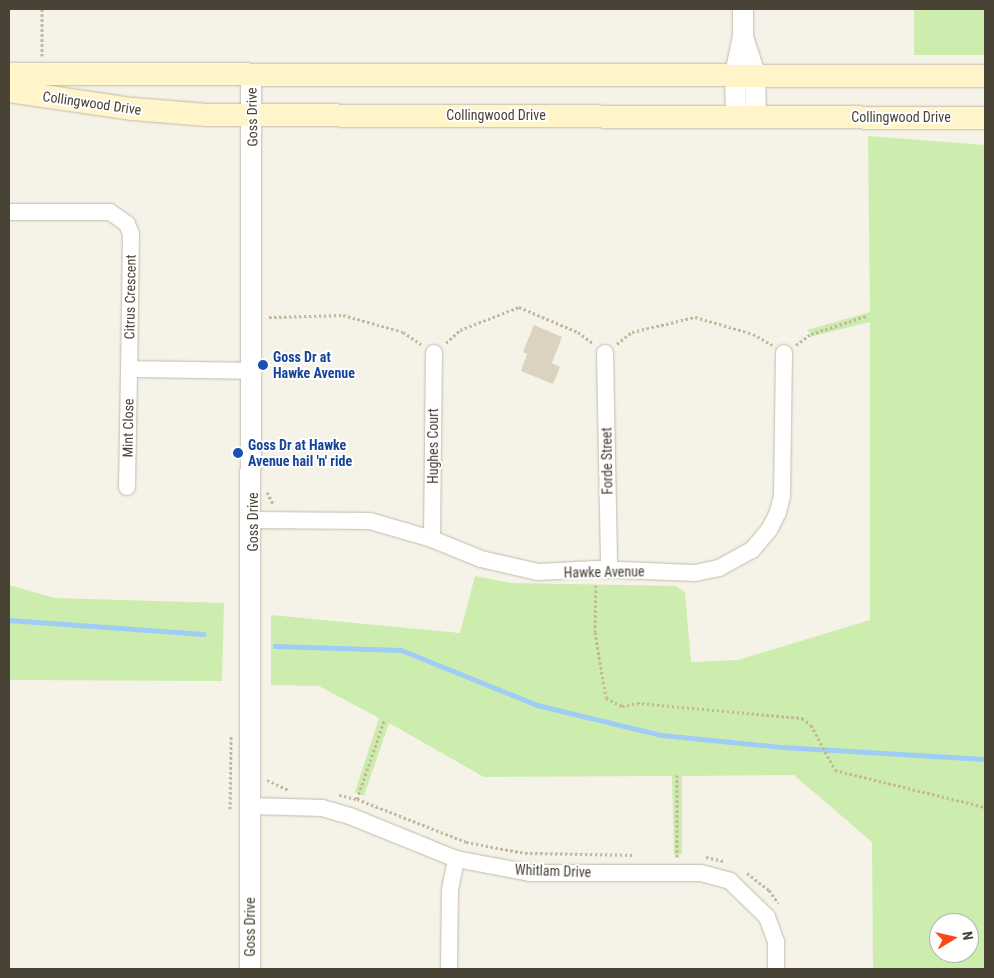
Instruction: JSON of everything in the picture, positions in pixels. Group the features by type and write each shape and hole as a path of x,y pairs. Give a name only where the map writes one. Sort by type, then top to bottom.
{"main road":[{"name":"Collingwood Drive","path":"9,74 745,74 985,76"},
{"name":"Collingwood Drive","path":"9,91 160,112 252,116 985,118"}],"street":[{"path":"742,9 746,117"},
{"name":"Goss Drive","path":"250,969 253,371 263,316 251,75"},
{"name":"Citrus Crescent","path":"9,212 110,212 127,224 131,234 129,369"},
{"name":"Forde Street","path":"603,569 605,352"},
{"name":"Hughes Court","path":"432,539 434,353"},
{"name":"Hawke Avenue","path":"253,520 370,520 432,539 481,559 538,572 603,569 695,573 719,568 752,550 769,530 782,496 784,353"},
{"path":"129,369 253,371"},
{"name":"Mint Close","path":"127,487 129,369"},
{"name":"Whitlam Drive","path":"251,806 322,808 350,816 456,859 530,873 677,866 730,882 767,917 776,942 776,969"},
{"path":"449,969 450,890 456,859"}],"path":[{"path":"42,9 42,58"},
{"path":"263,316 343,315 403,332 434,353 460,330 519,307 578,332 605,352 632,332 695,317 753,334 784,353 811,334 866,316"},
{"path":"263,482 273,503 274,520"},
{"path":"603,569 595,632 606,698 622,706 638,703 802,718 812,725 835,770 985,807"},
{"path":"350,816 358,799 384,721"},
{"path":"230,767 267,774 267,780 278,788 296,790"},
{"path":"677,775 677,866"},
{"path":"333,794 358,799 466,842 525,853 641,856"},
{"path":"704,857 713,856 732,866"},
{"path":"677,866 686,858"},
{"path":"668,859 677,866"},
{"path":"739,869 769,890 780,907"}],"green space":[{"path":"914,9 985,9 985,55 914,55"},
{"path":"868,136 985,145 985,969 873,969 872,842 794,775 682,776 682,854 674,855 672,776 484,777 389,723 364,796 355,792 379,718 319,686 271,685 271,615 460,633 475,576 511,583 676,586 685,592 691,662 738,660 870,620 870,322 813,336 807,330 870,312"},
{"path":"9,585 54,598 224,603 222,681 9,680"}],"building":[{"path":"534,325 562,337 552,363 560,367 553,384 521,371 527,354 523,352"}],"waterway":[{"path":"9,620 203,634"},
{"path":"275,646 401,650 537,705 661,735 782,747 985,759"}],"place":[{"name":"Goss Dr at Hawke Avenue","path":"263,365"},
{"name":"Goss Dr at Hawke Avenue hail 'n' ride","path":"238,453"}]}
